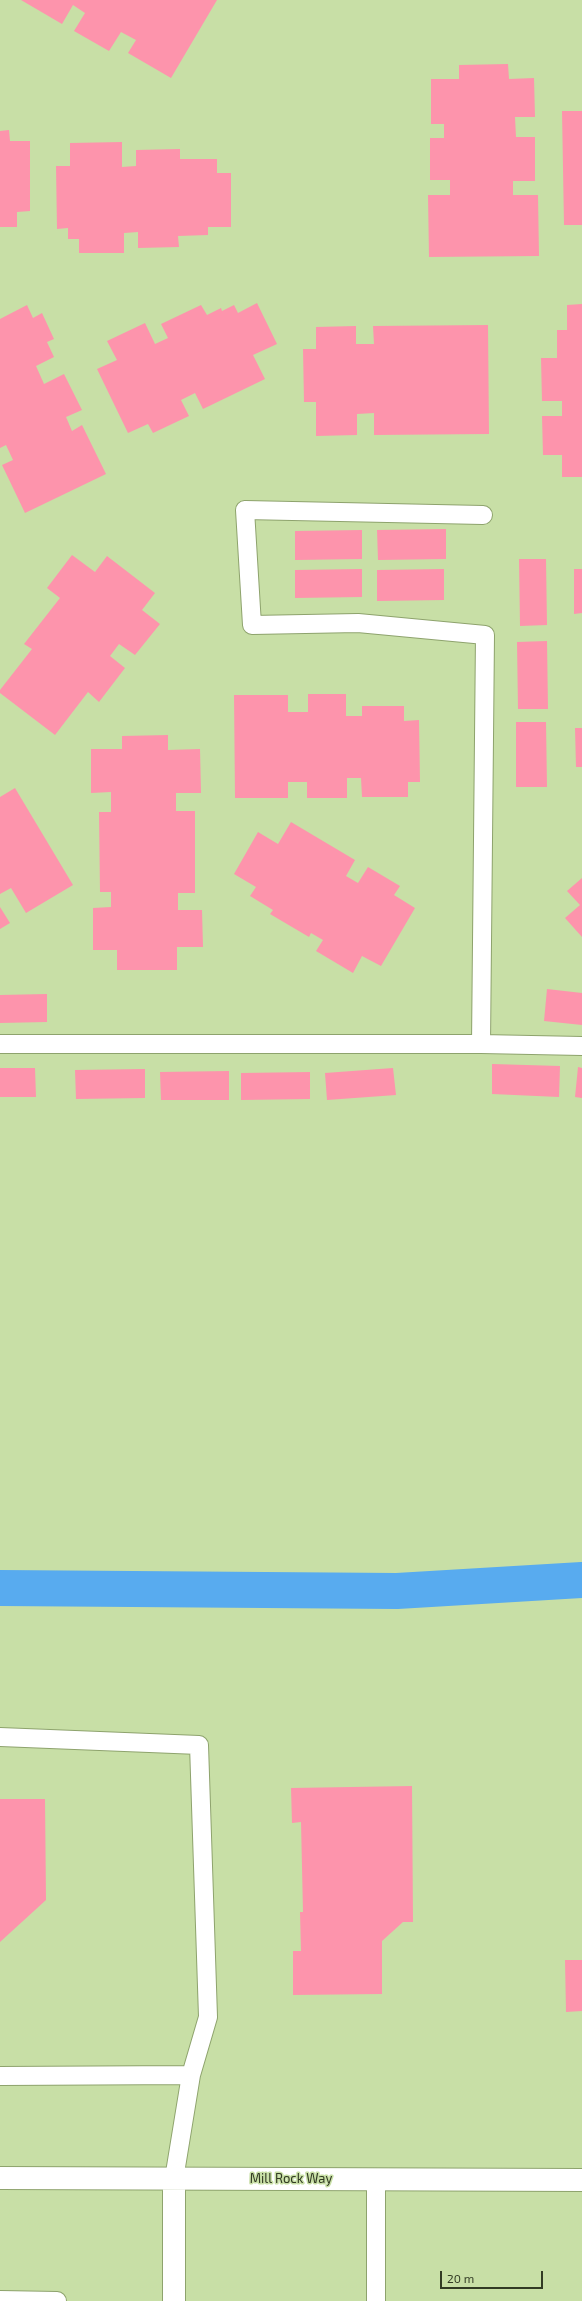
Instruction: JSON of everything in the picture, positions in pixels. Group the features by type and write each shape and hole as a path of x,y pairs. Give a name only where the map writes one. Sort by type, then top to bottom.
{"street":[{"name":"Mill Rock Way","path":"0,2178 582,2180"},
{"path":"174,2179 174,2301"}],"lane":[{"path":"481,1044 485,635 358,622 252,625 245,510 484,515"},
{"path":"0,1044 481,1044 582,1046"},
{"path":"0,1737 199,1746 208,2017 191,2075 174,2179"},
{"path":"0,2076 191,2075"},
{"path":"376,2180 376,2301"},
{"path":"0,2300 57,2301"}],"building":[{"path":"21,0 217,0 171,78 128,53 136,40 121,32 109,51 74,31 85,13 73,5 62,24"},
{"path":"508,64 509,79 534,78 535,117 515,117 516,137 535,137 535,181 513,181 513,195 538,195 539,256 429,257 428,195 450,195 450,180 430,180 430,138 444,138 444,124 431,124 431,79 459,79 459,65"},
{"path":"562,111 582,111 582,225 564,225"},
{"path":"9,130 10,141 30,141 30,211 17,212 17,227 0,227 0,131"},
{"path":"122,142 122,167 136,166 136,150 180,149 180,159 217,159 217,173 231,173 231,227 208,227 208,235 178,236 179,247 138,248 138,232 124,233 124,253 79,253 79,239 68,239 68,228 57,229 56,166 70,166 70,143"},
{"path":"257,303 277,344 253,355 265,379 203,409 195,393 181,400 189,416 153,433 148,424 128,433 97,369 117,360 107,341 145,323 155,344 168,338 161,324 201,305 207,315 221,308 222,311 234,305 238,313"},
{"path":"582,304 582,477 562,477 562,455 543,455 542,416 562,416 562,401 542,401 541,358 557,358 557,330 567,330 567,305"},
{"path":"27,305 33,318 42,313 54,339 47,342 54,357 36,366 44,384 64,374 82,410 66,417 72,431 82,425 106,474 25,513 2,465 13,460 6,445 0,448 0,319"},
{"path":"488,325 489,434 374,435 374,413 357,414 357,435 316,436 316,402 304,402 303,349 316,349 316,327 356,326 356,344 374,344 373,326"},
{"path":"446,529 446,559 378,560 377,530"},
{"path":"362,530 362,559 295,560 295,531"},
{"path":"72,555 95,572 107,556 155,593 142,610 160,624 135,655 119,644 110,656 125,668 99,702 88,692 55,735 0,693 0,690 32,649 24,644 60,598 47,588"},
{"path":"519,559 546,559 547,625 520,626"},
{"path":"362,569 362,597 295,598 295,570"},
{"path":"444,569 444,600 377,601 377,570"},
{"path":"574,569 582,569 582,613 574,614"},
{"path":"547,641 548,709 518,709 517,642"},
{"path":"308,694 346,694 346,716 362,716 362,706 404,706 404,721 419,720 420,782 408,782 408,797 362,797 361,778 347,778 347,798 307,798 307,782 288,782 288,798 235,798 234,695 288,695 288,712 308,712"},
{"path":"516,722 546,722 547,787 516,787"},
{"path":"575,728 582,728 582,767 576,767"},
{"path":"168,735 168,750 200,749 201,793 176,793 176,811 195,811 195,893 178,893 178,910 202,910 203,947 177,947 177,970 117,970 117,950 93,950 93,908 111,907 111,892 100,892 99,812 111,812 111,792 91,793 91,749 122,749 122,736"},
{"path":"15,788 73,885 26,913 11,888 0,894 0,797"},
{"path":"291,822 355,860 346,876 358,883 368,867 400,886 394,895 415,908 381,966 362,956 353,973 316,951 323,940 311,933 309,937 270,914 273,910 250,896 256,887 234,874 258,832 278,844"},
{"path":"582,878 582,937 565,918 580,905 567,891"},
{"path":"0,907 10,923 0,929"},
{"path":"547,989 582,993 582,1025 544,1021"},
{"path":"47,994 47,1022 0,1023 0,995"},
{"path":"492,1064 560,1066 559,1097 492,1094"},
{"path":"578,1067 582,1068 582,1098 575,1097"},
{"path":"0,1068 35,1068 36,1097 0,1097"},
{"path":"393,1068 396,1095 327,1100 325,1073"},
{"path":"145,1069 145,1098 76,1099 75,1070"},
{"path":"229,1071 229,1100 161,1100 160,1072"},
{"path":"310,1072 310,1099 241,1100 241,1073"},
{"path":"412,1786 413,1922 403,1922 382,1941 382,1994 293,1995 293,1951 301,1951 300,1912 303,1912 301,1822 292,1823 291,1788"},
{"path":"0,1799 45,1799 46,1900 0,1942"},
{"path":"565,1960 582,1960 582,2011 566,2012"}],"waterway":[{"path":"0,1588 397,1591 582,1580"}]}
